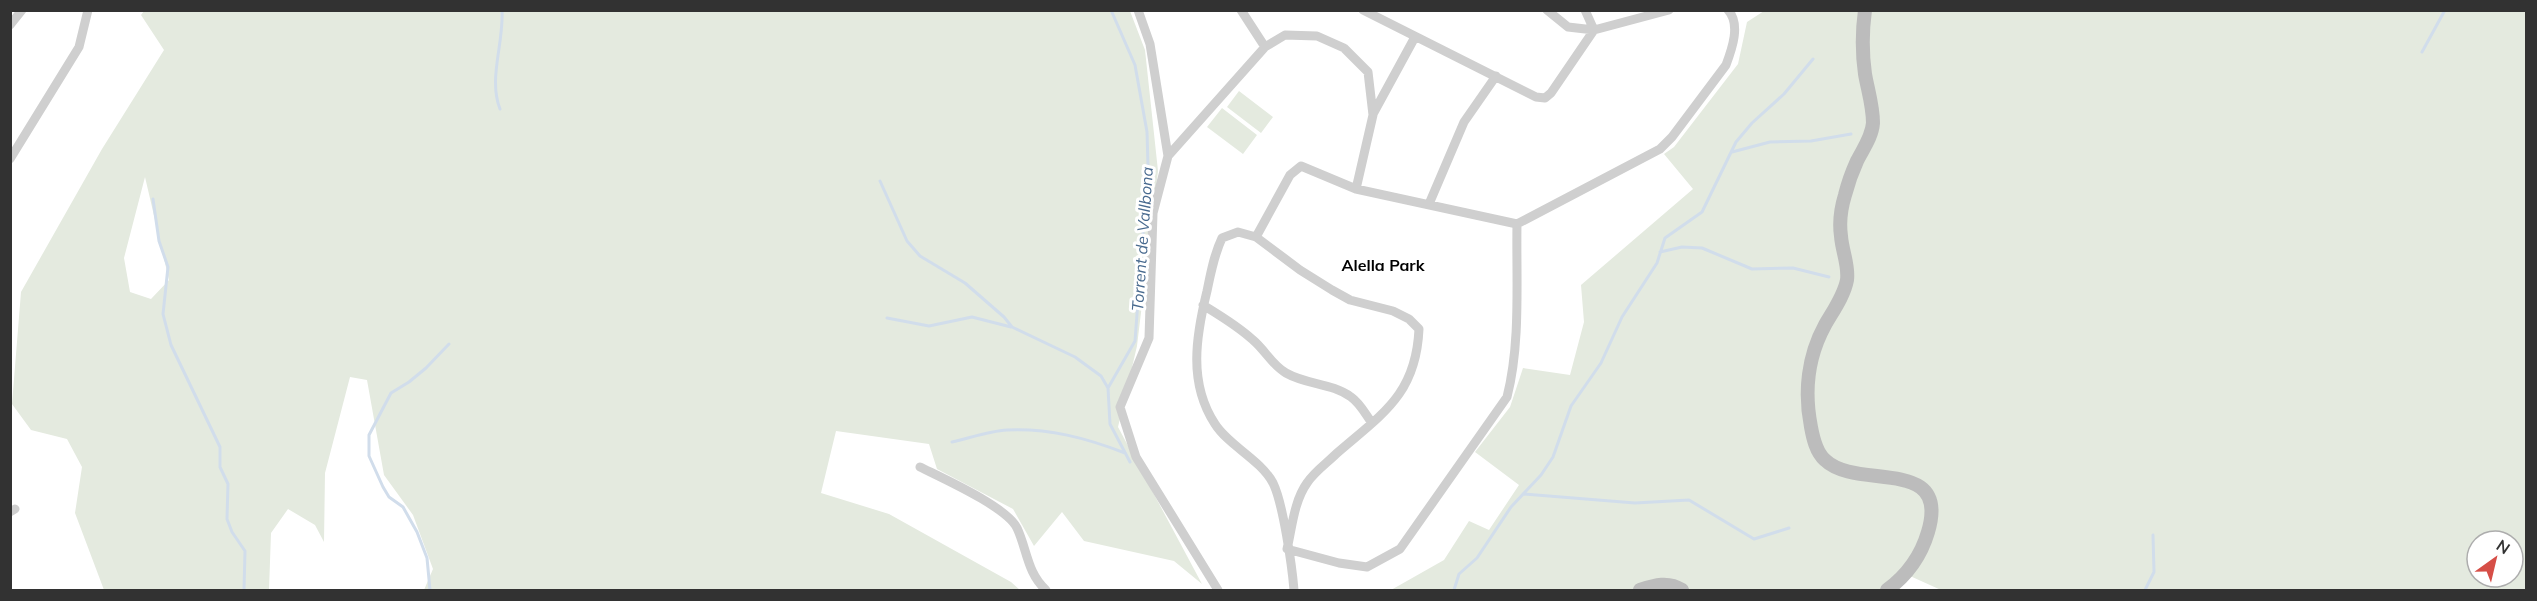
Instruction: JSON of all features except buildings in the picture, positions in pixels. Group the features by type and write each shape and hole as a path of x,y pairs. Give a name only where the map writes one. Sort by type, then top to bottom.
{"main road":[{"path":"1865,10 1862,48 1873,125 1852,173 1842,206 1840,235 1848,267 1846,283 1818,339 1807,391 1814,441 1824,459 1848,472 1892,477 1913,483 1926,493 1930,501 1932,514 1924,544 1903,577 1887,591"},
{"path":"1640,591 1663,584 1669,584 1682,591"}],"street":[{"path":"10,25 22,10"},
{"path":"10,159 79,47 88,10"},
{"path":"1137,10 1150,44 1168,156 1153,213 1149,338 1120,407 1137,457 1218,591"},
{"path":"1241,10 1265,47"},
{"path":"1363,10 1536,97 1545,98 1551,93 1594,30"},
{"path":"1547,10 1568,27 1594,30 1669,10"},
{"path":"1585,10 1594,30"},
{"path":"1256,237 1290,176 1300,166 1356,189 1517,224 1660,149 1672,137 1726,64 1731,52 1735,28 1733,16 1728,10"},
{"path":"1168,156 1265,47 1285,35 1317,36 1344,48 1368,72 1373,115"},
{"path":"1356,189 1373,115 1415,37"},
{"path":"1429,204 1464,122 1496,76"},
{"path":"1287,549 1339,563 1367,567 1400,549 1507,397 1512,378 1516,316 1517,224"},
{"path":"1287,549 1297,504 1306,483 1392,404 1410,378 1418,351 1419,329 1409,319 1393,311 1350,300 1300,270 1256,237 1238,232 1222,238 1216,251 1203,305 1197,338 1197,366 1201,397 1216,425 1271,480 1279,496 1287,549 1294,591"},
{"path":"1203,305 1231,321 1255,341 1268,358 1284,372 1300,380 1328,386 1353,398 1372,423"},
{"path":"920,467 990,504 1017,526 1025,557 1046,591"}],"shaded area":[{"path":"144,11 1130,11 1145,50 1158,171 1137,346 1118,427 1202,584 1174,561 1084,541 1062,512 1034,546 1013,509 937,469 929,444 836,431 821,493 889,514 1011,582 1020,590 424,590 433,569 413,515 384,475 367,380 350,377 325,473 324,542 315,525 288,509 271,533 269,590 104,590 75,513 82,467 67,439 31,430 12,404 21,292 102,149 164,50 141,15","holes":["145,177 169,280 151,299 130,292 124,258"]},
{"path":"1764,11 2526,11 2526,590 1941,590 1910,576 1882,590 1391,590 1444,560 1469,521 1489,530 1519,485 1475,452 1510,407 1523,368 1570,375 1584,322 1581,285 1693,189 1664,154 1674,147 1738,64 1747,22"},
{"path":"1239,91 1273,117 1261,133 1227,107"},
{"path":"1222,108 1257,135 1243,154 1207,127"}],"waterway":[{"path":"500,109 496,73 502,10"},
{"name":"Torrent de Vallbona","path":"1111,10 1135,65 1147,132 1148,166 1135,341 1108,388 1110,424 1130,462"},
{"path":"2422,52 2445,10"},
{"path":"1454,590 1459,574 1477,558 1511,507 1541,475 1553,457 1571,406 1601,363 1622,317 1657,263 1665,238 1702,212 1736,142 1752,123 1784,94 1813,59"},
{"path":"1732,152 1770,142 1811,141 1851,134"},
{"path":"880,181 907,241 920,256 965,283 1004,317 1012,327 1075,357 1101,376 1108,388"},
{"path":"153,199 159,241 168,267 163,314 171,345 220,447 220,467 228,484 227,519 232,532 245,551 244,590"},
{"path":"1660,252 1682,247 1702,248 1752,269 1793,268 1829,277"},
{"path":"887,318 929,326 972,317 1011,327"},
{"path":"430,590 427,558 417,532 403,507 389,497 383,487 369,456 369,435 391,393 426,368 449,344"},
{"path":"952,442 986,433 1023,430 1053,432 1125,453"},
{"path":"1523,494 1635,503 1689,500 1754,539 1789,528"},
{"path":"2145,590 2154,572 2153,535"}],"district":[{"name":"Alella Park","path":"1383,265"}]}
